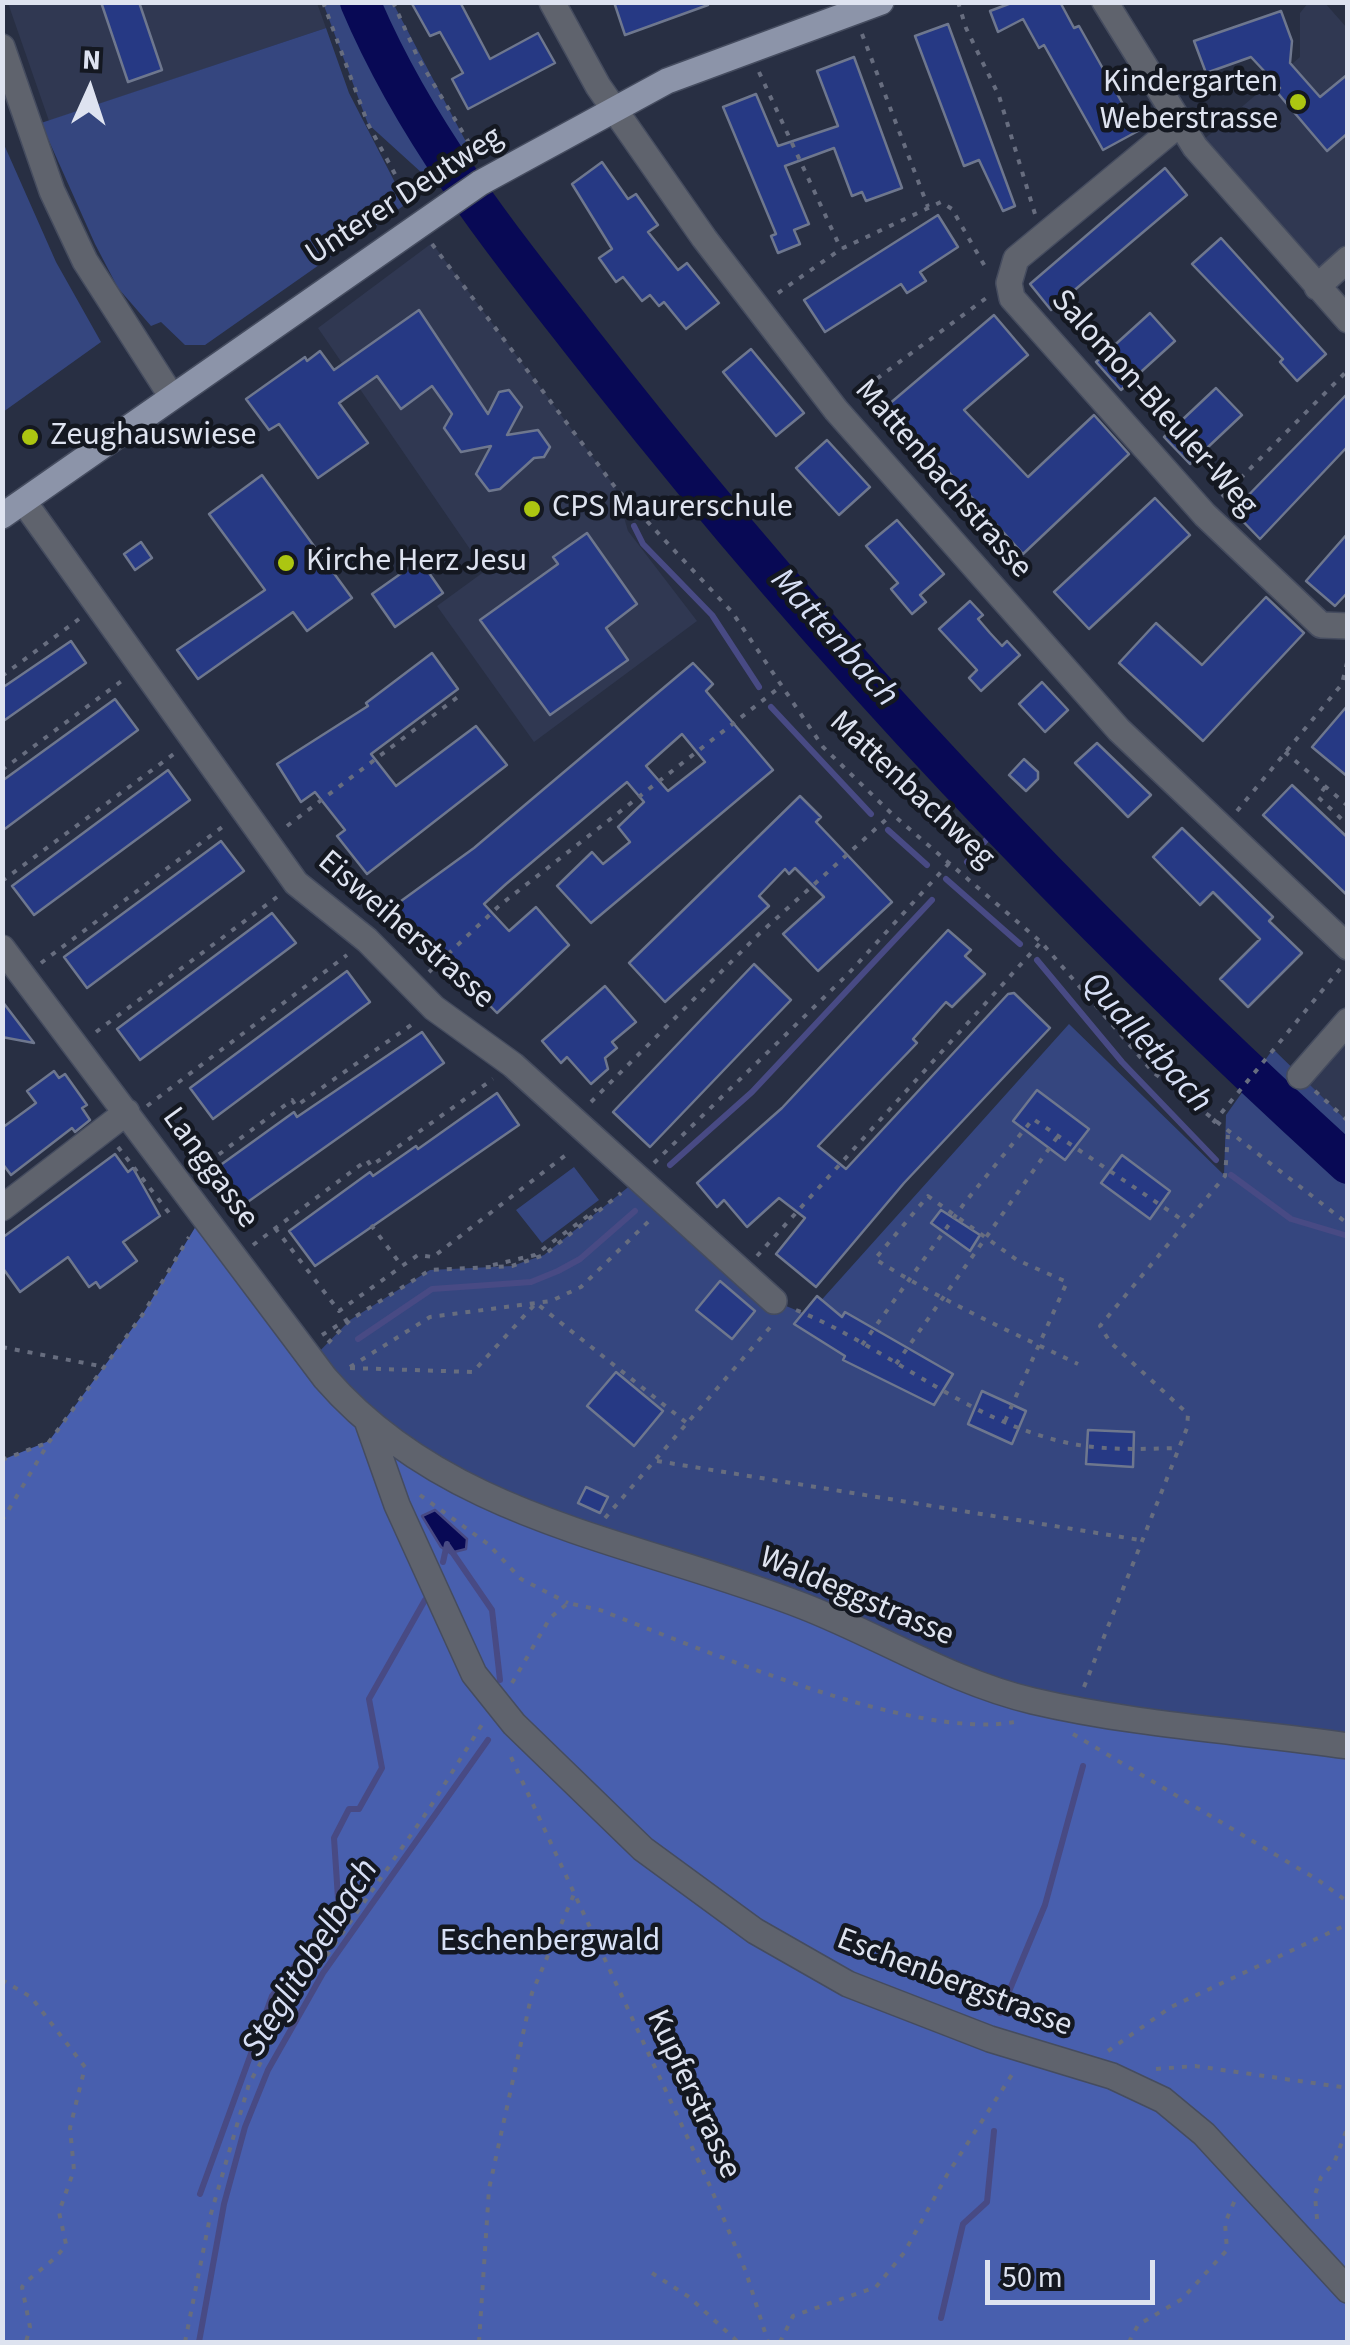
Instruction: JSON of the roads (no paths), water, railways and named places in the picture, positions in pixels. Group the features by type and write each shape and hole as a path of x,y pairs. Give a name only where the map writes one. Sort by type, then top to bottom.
{"main road":[{"name":"Unterer Deutweg","path":"13,509 440,208 480,172 668,81 881,2"}],"street":[{"name":"Mattenbachstrasse","path":"552,2 613,108 704,238 836,410 1119,730 1348,947"},
{"path":"1105,2 1178,125 1348,320"},
{"path":"2,47 52,190 85,261 172,397"},
{"name":"Salomon-Bleuler-Weg","path":"1178,125 1016,259 1008,283 1012,298 1205,514 1321,625 1348,626"},
{"path":"1316,287 1348,259"},
{"name":"Eisweiherstrasse","path":"13,509 99,604 296,882 367,940 408,986 434,1008 513,1064 664,1206 780,1304"},
{"name":"Langgasse","path":"2,948 137,1109 196,1226 313,1350 368,1423"},
{"path":"1300,1076 1348,1021"},
{"path":"2,1208 137,1109"},
{"name":"Waldeggstrasse","path":"368,1423 486,1498 797,1603 981,1686 1072,1710 1348,1746"},
{"name":"Eschenbergstrasse","path":"368,1423 397,1505 458,1640 496,1704 643,1849 744,1924 848,1984 1028,2051 1124,2081 1183,2115 1348,2290"}],"waterway":[{"name":"Mattenbach","path":"360,2 411,104 473,199 611,379 783,587 1057,884 1348,1164"},
{"name":"Qualletbach","path":"634,526 643,544 712,615 759,687"},
{"name":"Qualletbach","path":"771,707 871,814"},
{"path":"967,862 999,825"},
{"name":"Qualletbach","path":"888,830 927,865"},
{"name":"Qualletbach","path":"946,879 1020,944"},
{"path":"670,1165 752,1092 932,900"},
{"name":"Qualletbach","path":"1037,960 1122,1062 1216,1160"},
{"name":"Mattenbach","path":"1343,1166 1344,1161"},
{"name":"Qualletbach","path":"1231,1175 1291,1219 1348,1236"},
{"path":"358,1339 432,1289 531,1282 558,1271 580,1259 635,1211"},
{"path":"443,1562 447,1544"},
{"name":"Steglitobelbach","path":"448,1546 492,1610 500,1680"},
{"path":"339,1913 334,1838 349,1809 359,1809 382,1768 369,1699 425,1600"},
{"name":"Steglitobelbach","path":"199,2342 224,2204 245,2127 268,2070 323,1973 488,1740"},
{"path":"1000,2013 1045,1905 1083,1766"},
{"path":"200,2194 272,1996 337,1909"},
{"path":"941,2318 963,2224 987,2202 994,2131"}],"place":[{"name":"Kindergarten Weberstrasse","path":"1298,102"},
{"name":"Zeughauswiese","path":"30,437"},
{"name":"CPS Maurerschule","path":"532,509"},
{"name":"Kirche Herz Jesu","path":"286,563"}],"park label":[{"name":"Eschenbergwald","path":"550,1943"}]}
